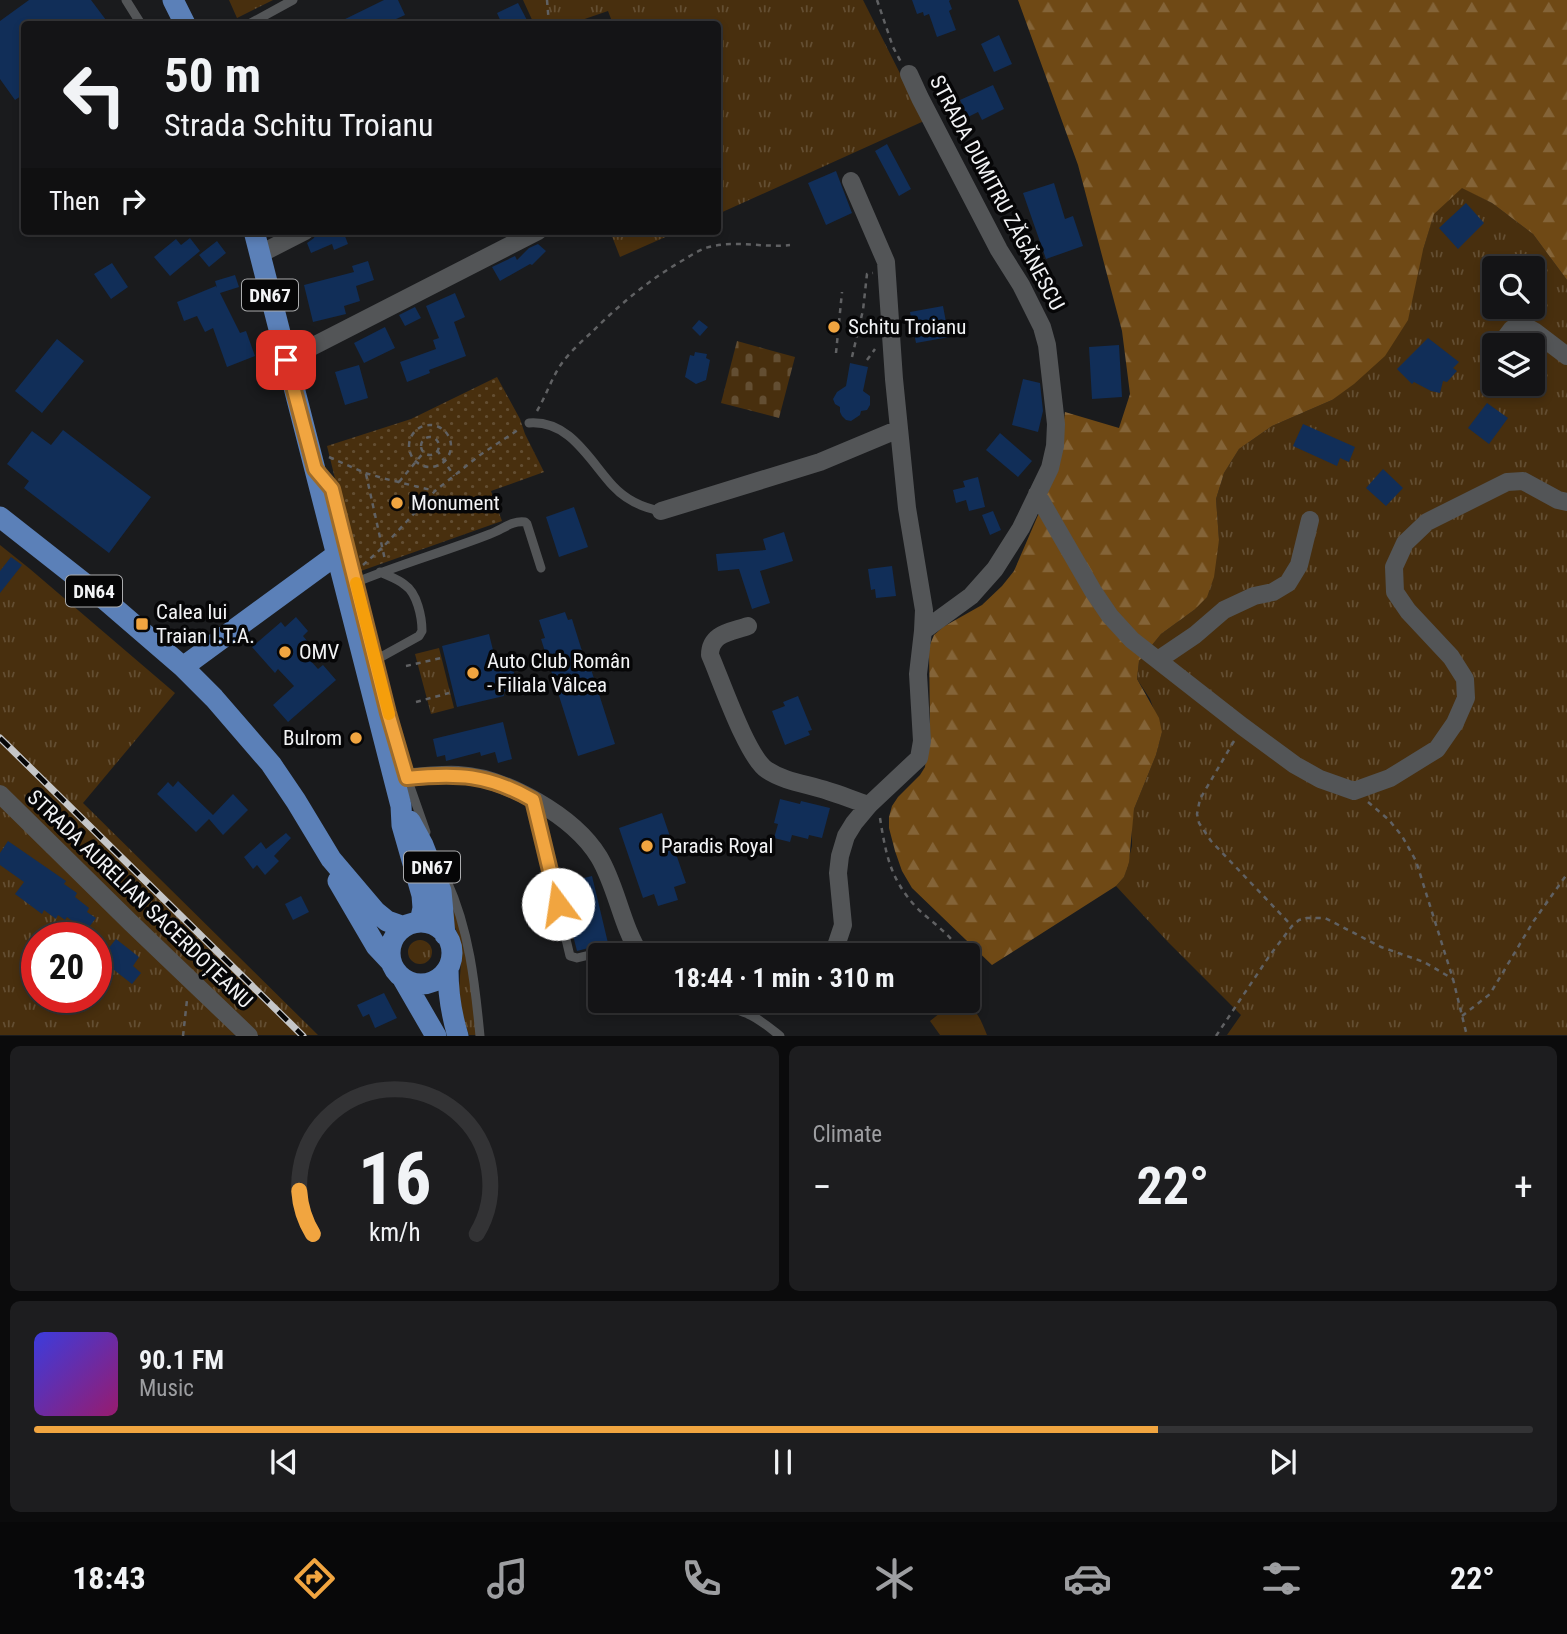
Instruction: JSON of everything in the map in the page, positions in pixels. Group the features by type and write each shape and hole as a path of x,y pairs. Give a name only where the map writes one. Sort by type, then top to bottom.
{"main road":[{"name":"DN67","path":"255,235 336,555 352,581 400,778 402,825 422,895 423,908 412,925"},
{"name":"DN64","path":"0,517 103,598 183,667 229,714 271,764 331,859 376,912 387,921 412,925"},
{"path":"183,667 336,555"},
{"name":"DN67","path":"401,806 423,845 442,891 445,935"},
{"name":"DN64","path":"331,859 342,889 376,946 397,971 436,1035"},
{"path":"412,925 434,925 445,935 452,948 452,959 442,977 423,985 412,984 397,971 390,952 391,942 397,933 412,925"},
{"path":"448,969 448,992 458,1035"}],"street":[{"name":"STRADA DUMITRU ZĂGĂNESCU","path":"909,74 999,250 1021,285 1042,327 1047,345 1056,424 1050,468 1021,528 995,569 971,596 923,631"},
{"path":"837,943 843,925 839,891 840,856 846,836 874,801 919,758 922,741 918,674 924,610 907,508 886,262 851,181"},
{"path":"260,254 297,235"},
{"path":"286,360 530,235"},
{"path":"1508,333 1512,328 1525,326 1537,333"},
{"path":"1545,339 1567,356"},
{"path":"661,511 820,462 900,433"},
{"path":"1037,494 1077,565 1110,616 1132,640 1295,765 1320,779 1353,791 1390,778 1437,749 1455,723 1466,698 1465,678 1451,657 1408,611 1395,592 1394,567 1405,543 1427,522 1507,482 1523,481 1567,502"},
{"path":"1158,660 1195,635 1223,610 1254,596 1273,592 1288,583 1299,565 1310,520"},
{"path":"748,626 715,639 710,647 710,655 758,762 766,770 785,778 874,801"},
{"path":"400,778 470,776 501,784 533,800 578,833 598,856 634,943"},
{"name":"STRADA AURELIAN SACERDOȚEANU","path":"0,794 249,1035"}],"lane":[{"path":"126,0 139,21"},
{"path":"254,21 293,0"},
{"path":"529,423 543,422 560,428 586,453 614,488 648,509 661,511"},
{"path":"315,469 332,489 352,581 485,536 516,521 527,524 541,568"},
{"path":"370,663 419,636 423,628 410,589 383,571"},
{"path":"400,778 457,903 470,957 480,1035"},
{"path":"533,800 570,956 588,957"},
{"path":"745,1013 780,1035"}],"path":[{"path":"547,0 549,21"},
{"name":"STRADA DUMITRU ZĂGĂNESCU","path":"877,0 898,59 909,74"},
{"path":"352,581 435,491 480,455 529,423 562,364 615,309 670,267 701,249 728,244 776,247 790,245"},
{"path":"852,357 863,310 867,274 887,272"},
{"path":"836,353 842,292"},
{"path":"429,424 442,428 450,440 449,455 444,461 434,467 421,466 411,457 408,442 415,430 429,424"},
{"path":"437,450 432,454 424,452 422,442 429,437 438,442 437,450 454,476"},
{"path":"309,448 366,473 435,491"},
{"path":"399,482 424,452"},
{"path":"366,473 383,547 383,571"},
{"path":"406,666 441,658"},
{"path":"416,702 449,693"},
{"path":"1242,726 1200,799 1197,814 1199,823 1211,841 1292,926"},
{"path":"1353,791 1389,820 1416,861 1453,979 1467,1035"},
{"path":"874,801 890,867 910,899 955,943"},
{"path":"1462,1016 1490,994 1533,922 1567,874"},
{"path":"1216,1035 1292,926 1307,918 1325,918 1381,947 1424,962 1453,979"},
{"path":"183,1035 191,979"}],"green space":[{"path":"229,0 273,0 237,18"},
{"path":"523,0 863,0 924,121 721,213 721,21 612,21 608,11 579,21 533,21"},
{"path":"1018,0 1567,0 1567,280 1533,234 1492,203 1462,188 1434,214 1423,250 1408,320 1385,356 1332,400 1272,426 1239,449 1224,473 1216,499 1219,540 1214,577 1207,597 1161,634 1139,661 1137,679 1159,718 1162,732 1156,755 1134,809 1129,862 1124,877 1116,886 992,965 980,953 980,943 969,943 912,888 895,851 889,817 898,797 925,767 930,723 929,647 934,635 982,605 1014,571 1045,499 1060,451 1065,412 1119,428 1130,394 1122,331 1078,165"},
{"path":"1462,187 1492,203 1533,234 1567,280 1567,1035 1227,1035 1241,1015 1116,886 1124,877 1132,846 1134,809 1156,755 1162,732 1150,699 1137,679 1139,661 1161,634 1194,610 1219,540 1216,499 1224,473 1239,449 1272,426 1332,400 1423,250 1434,213"},
{"path":"612,235 670,235 620,257"},
{"path":"737,341 795,357 779,418 721,403"},
{"path":"497,377 544,472 491,491 502,521 358,572 327,446 411,419"},
{"path":"0,545 175,693 83,803 318,1035 0,1035"},
{"path":"439,648 454,708 431,714 415,654"},
{"path":"444,882 462,937 477,1035 469,1035 462,1014 459,989 462,950"},
{"path":"420,940 428,944 432,952 428,960 420,964 412,960 408,952 412,944"},
{"path":"940,1013 976,1013 987,1035 940,1035 930,1021"}],"building":[{"path":"29,0 91,0 107,21 21,21 21,96 15,100 0,79 0,21"},
{"path":"384,0 398,0 405,15 392,21 341,21"},
{"path":"912,0 950,0 952,9 949,11 956,30 937,37 929,14 917,14"},
{"path":"518,3 527,21 501,21 497,13"},
{"path":"999,35 1012,64 994,72 981,44"},
{"path":"993,85 1004,109 982,120 978,112 968,117 960,100"},
{"path":"887,144 911,189 899,196 875,151"},
{"path":"836,171 852,213 826,225 808,183"},
{"path":"1054,183 1065,219 1073,216 1083,246 1046,259 1023,193"},
{"path":"1466,203 1484,223 1458,249 1439,228"},
{"path":"315,235 345,235 348,244 334,250 332,244 311,253 307,243"},
{"path":"190,238 200,251 170,276 154,257 176,239 181,245"},
{"path":"217,241 226,253 209,267 199,255"},
{"path":"538,244 546,251 532,265 500,281 492,267 515,256 517,260 529,248"},
{"path":"368,261 374,280 356,286 360,301 344,306 346,314 313,322 304,285 354,272 352,266"},
{"path":"112,263 128,287 111,299 94,274"},
{"path":"235,275 239,287 220,293 240,333 246,331 255,356 227,367 213,328 205,332 197,316 184,321 177,302 216,286 217,288 215,281"},
{"path":"455,293 465,317 454,322 466,356 429,370 430,373 407,382 400,362 436,349 433,340 439,338 426,306"},
{"path":"943,306 946,322 952,321 955,336 916,343 910,312"},
{"path":"415,307 421,318 405,326 399,315"},
{"path":"699,320 708,327 700,336 692,328"},
{"path":"385,327 395,348 364,363 354,343"},
{"path":"1428,338 1459,362 1453,368 1457,371 1447,382 1443,381 1440,393 1414,382 1412,384 1397,369"},
{"path":"57,339 84,361 42,413 15,391"},
{"path":"1119,345 1122,397 1092,399 1089,347"},
{"path":"695,352 707,354 706,358 710,360 706,380 696,384 685,377 690,355 694,356"},
{"path":"850,363 868,367 863,391 870,396 867,410 861,411 860,415 851,421 842,416 840,407 833,399 837,392 846,386"},
{"path":"359,365 368,398 345,405 335,372"},
{"path":"1023,379 1040,383 1043,411 1038,432 1012,425"},
{"path":"1487,403 1508,418 1489,444 1468,428"},
{"path":"1303,424 1355,447 1349,462 1340,458 1337,466 1293,446"},
{"path":"63,430 151,497 109,553 24,488 29,481 7,464 32,431 51,445"},
{"path":"1000,433 1032,461 1018,477 986,450"},
{"path":"1383,469 1403,488 1386,506 1366,488"},
{"path":"978,477 985,507 969,511 966,500 956,503 953,490 965,487 963,481"},
{"path":"574,507 588,547 559,557 546,517"},
{"path":"993,511 1001,530 990,535 982,515"},
{"path":"784,532 793,561 760,571 770,603 752,609 739,569 718,571 716,554 766,550 763,539"},
{"path":"11,557 22,565 0,593 0,571"},
{"path":"892,566 896,596 876,598 875,589 871,590 868,569"},
{"path":"565,612 568,620 572,619 587,667 590,666 615,744 578,756 541,639 545,638 539,620"},
{"path":"296,617 308,631 303,636 308,642 300,649 318,669 323,665 336,680 288,722 273,705 294,686 278,669 275,673 252,647 281,622 285,627"},
{"path":"489,634 495,658 509,654 518,688 503,692 504,696 457,707 442,646"},
{"path":"798,696 812,730 808,731 810,735 785,745 772,711 785,706 783,702"},
{"path":"503,722 512,759 498,763 495,752 481,756 480,752 446,761 445,755 437,757 433,739"},
{"path":"178,781 213,815 233,794 248,810 223,835 209,819 196,832 157,794 168,782 173,787"},
{"path":"780,799 830,808 822,838 809,835 808,839 792,835 790,842 774,838 778,824 774,823"},
{"path":"662,813 686,883 674,887 678,900 658,906 654,894 643,898 619,828"},
{"path":"286,833 291,838 274,856 279,861 265,875 257,865 253,869 244,857 261,842 266,849"},
{"path":"8,841 66,881 64,884 77,893 75,897 89,908 87,912 96,918 93,922 74,922 58,915 56,919 44,910 42,914 15,894 24,882 0,865 0,853"},
{"path":"592,876 608,943 588,943 588,948 577,951 560,884"},
{"path":"301,896 309,912 293,920 285,904"},
{"path":"116,939 139,957 133,966 141,973 132,984 112,968 112,944"},
{"path":"384,993 397,1018 375,1028 369,1014 363,1017 357,1005"}],"railway":[{"path":"0,738 303,1036"}],"slow traffic":[{"path":"356,583 389,714"}],"place":[{"name":"Schitu Troianu","path":"834,327"},
{"name":"Monument","path":"397,503"},
{"name":"Calea lui Traian I.T.A.","path":"142,624"},
{"name":"OMV","path":"285,652"},
{"name":"Auto Club Român - Filiala Vâlcea","path":"473,673"},
{"name":"Bulrom","path":"356,738"},
{"name":"Paradis Royal","path":"647,846"}],"route":[{"path":"286,360 315,469 332,489 407,778 460,775 481,778 514,789 533,800 558,904"}]}
